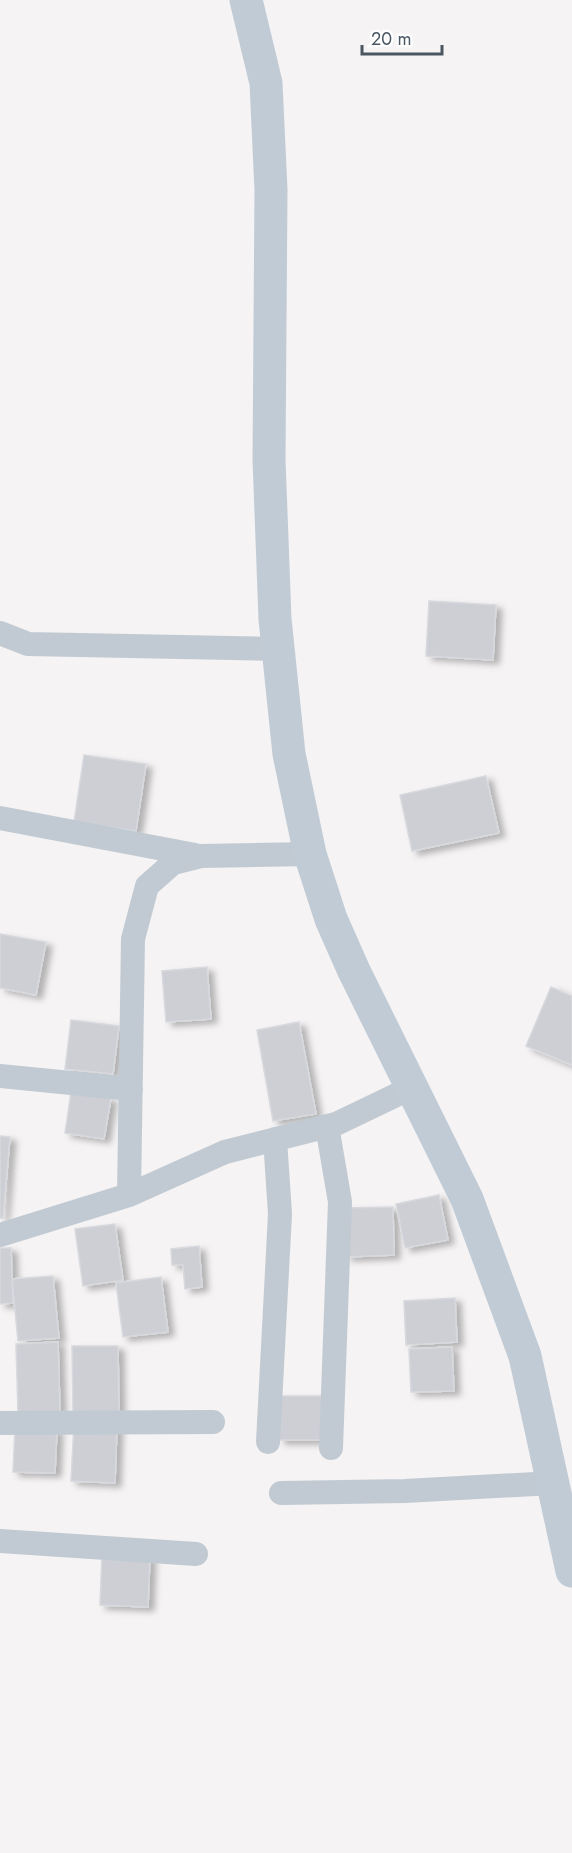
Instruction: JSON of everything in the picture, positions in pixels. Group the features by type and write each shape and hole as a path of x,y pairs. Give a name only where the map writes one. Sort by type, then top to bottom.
{"main road":[{"path":"246,0 266,83 271,190 269,459 275,619 289,754 310,854 331,919 354,971 467,1199 525,1356 572,1571"}],"street":[{"path":"0,633 28,644 278,649"},
{"path":"0,818 201,856 310,854"},
{"path":"129,1195 133,939 147,886 172,863 201,856"},
{"path":"0,1076 131,1089"},
{"path":"0,1235 129,1195 225,1152 336,1124 413,1087"},
{"path":"327,1126 340,1202 331,1448"},
{"path":"268,1442 280,1214 275,1139"},
{"path":"0,1423 213,1422"},
{"path":"281,1493 405,1491 553,1484"},
{"path":"0,1541 196,1554"}],"building":[{"path":"429,601 496,605 493,660 426,656"},
{"path":"84,755 146,764 136,831 74,822"},
{"path":"486,776 499,833 412,851 400,795"},
{"path":"0,934 46,942 36,995 0,988"},
{"path":"207,967 211,1019 166,1022 162,971"},
{"path":"551,987 572,996 572,1065 526,1046"},
{"path":"71,1020 119,1026 113,1074 65,1069"},
{"path":"299,1022 316,1114 273,1121 257,1030"},
{"path":"71,1092 111,1098 104,1139 65,1133"},
{"path":"0,1136 10,1137 3,1218 0,1218"},
{"path":"439,1195 448,1240 405,1248 396,1204"},
{"path":"393,1207 394,1255 346,1257 344,1208"},
{"path":"115,1224 123,1280 83,1286 75,1229"},
{"path":"199,1246 202,1287 185,1289 183,1265 172,1265 171,1249"},
{"path":"0,1248 11,1248 13,1303 0,1304"},
{"path":"53,1276 59,1338 18,1341 12,1279"},
{"path":"161,1277 168,1332 123,1337 116,1283"},
{"path":"455,1298 457,1342 406,1345 404,1301"},
{"path":"58,1342 60,1412 18,1412 16,1344"},
{"path":"72,1346 118,1346 119,1414 73,1415"},
{"path":"452,1347 454,1391 411,1392 409,1349"},
{"path":"279,1396 322,1396 321,1440 279,1440"},
{"path":"74,1423 117,1425 115,1483 71,1481"},
{"path":"15,1428 57,1429 55,1473 13,1472"},
{"path":"102,1554 150,1556 148,1607 100,1605"}]}
